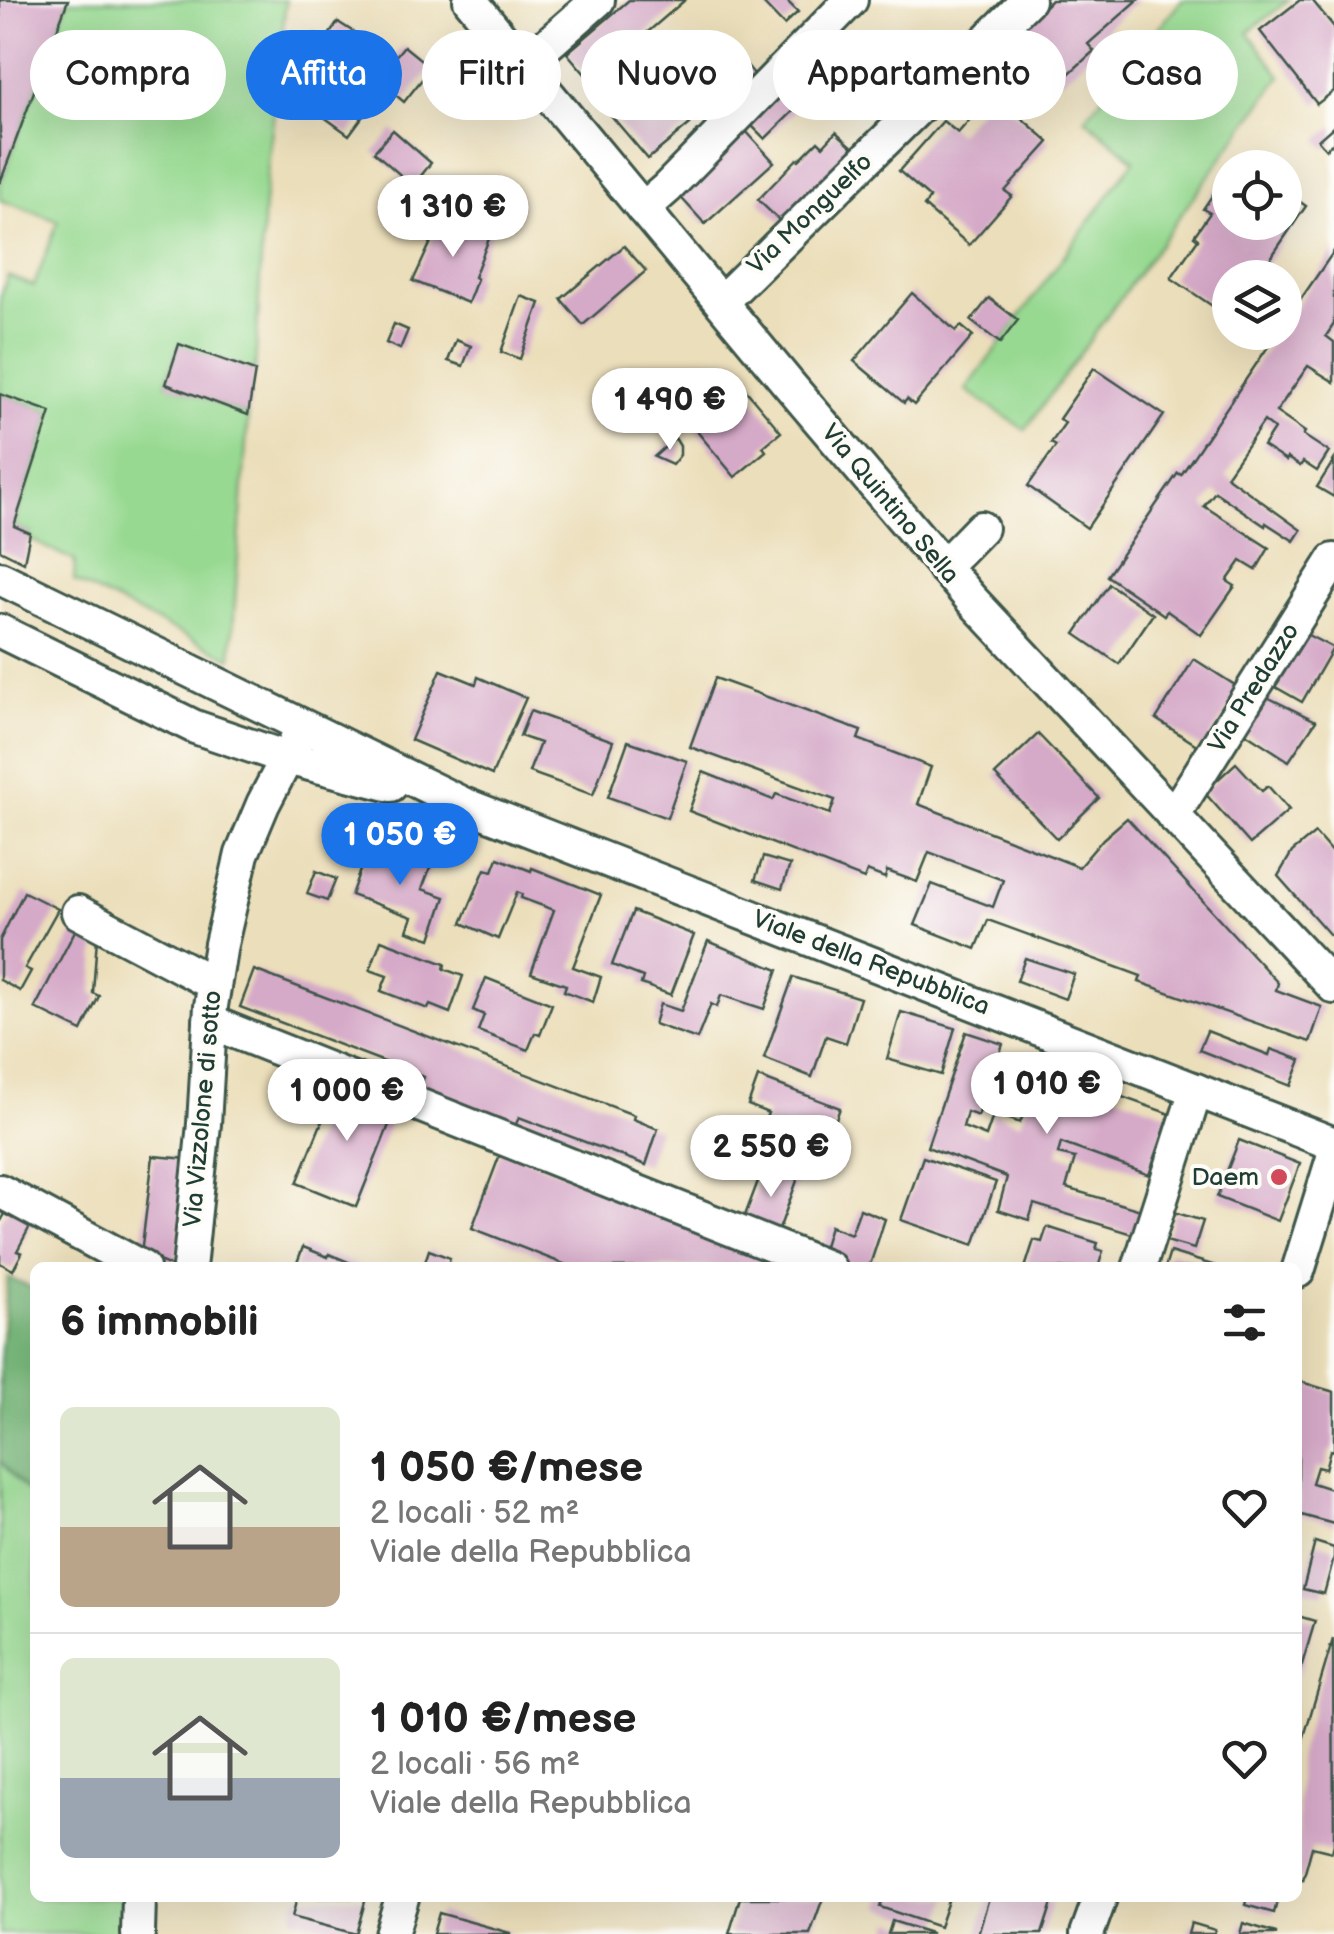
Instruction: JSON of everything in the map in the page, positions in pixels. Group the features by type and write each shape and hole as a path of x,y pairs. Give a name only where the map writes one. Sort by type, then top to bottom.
{"street":[{"name":"Via Quintino Sella","path":"470,0 495,30"},
{"path":"561,32 598,0"},
{"path":"643,209 850,0"},
{"name":"Via Monguelfo","path":"721,302 1028,0"},
{"name":"Via Quintino Sella","path":"561,110 944,567 1334,987"},
{"path":"944,567 981,528"},
{"name":"Via Predazzo","path":"1173,816 1334,560"},
{"name":"Viale della Repubblica","path":"0,578 463,804 1334,1144"},
{"name":"Viale della Repubblica","path":"0,630 195,727 287,758 463,804"},
{"name":"Via Vizzolone di sotto","path":"190,1262 218,956 242,854 262,804 303,727"},
{"path":"78,912 214,984"},
{"path":"210,1022 814,1262"},
{"path":"1142,1262 1196,1090"},
{"path":"1301,1262 1334,1155"},
{"path":"0,1191 132,1262"},
{"path":"138,1934 139,1902"},
{"path":"390,1934 401,1902"},
{"path":"1087,1934 1099,1902"}],"green space":[{"path":"68,0 286,0 283,30 246,30 246,120 273,120 264,203 255,371 179,345 166,383 248,415 231,658 74,581 75,561 29,539 30,533 14,526 51,412 0,394 0,297 8,276 34,286 58,221 0,200 0,184 30,103 30,120 226,120 226,30 57,30"},
{"path":"1182,0 1289,0 1248,32 1281,76 1227,150 1212,150 1212,171 1025,430 966,390 1134,160 1087,120 1238,120 1238,30 1157,30"},
{"path":"8,1278 30,1287 30,1494 0,1461 0,1362"},
{"path":"0,1461 30,1494 30,1902 128,1902 125,1934 0,1934"}],"building":[{"path":"0,0 68,0 57,30 30,30 30,102 0,183"},
{"path":"629,0 685,0 650,30 594,30"},
{"path":"760,0 786,0 798,12 784,25"},
{"path":"1051,0 1138,0 1104,30 1086,30 1086,58 1066,76 1066,30 1029,30 1026,25"},
{"path":"1300,0 1312,0 1334,27 1334,91 1317,104 1260,31"},
{"path":"338,22 350,30 333,30"},
{"path":"581,41 581,69 567,53"},
{"path":"404,46 422,61 422,79 404,102"},
{"path":"773,92 773,120 784,120 765,139 746,120 753,120 753,110"},
{"path":"328,120 360,120 349,135"},
{"path":"615,120 687,120 690,124 648,159"},
{"path":"969,120 1024,120 1049,142 1005,191 1012,196 969,245 924,206 930,198 899,171 943,121 958,133"},
{"path":"1334,126 1334,142 1326,149 1318,140"},
{"path":"393,130 431,163 413,186 374,152"},
{"path":"745,130 774,162 705,224 676,192"},
{"path":"836,132 855,149 781,222 758,200 797,159 818,141 823,146"},
{"path":"1212,196 1212,240 1283,240 1269,260 1212,260 1212,306 1171,278 1198,239 1194,236 1210,213 1203,209"},
{"path":"443,216 490,236 468,303 413,281"},
{"path":"624,246 646,271 583,325 561,299"},
{"path":"1334,251 1334,324 1326,336 1334,342 1334,382 1308,366 1276,412 1329,452 1317,471 1303,462 1300,466 1287,458 1286,461 1263,446 1274,429 1264,421 1226,476 1301,530 1294,541 1215,492 1204,506 1269,548 1256,570 1241,561 1227,581 1235,586 1201,635 1107,576 1266,350 1302,350 1302,297"},
{"path":"912,293 956,331 961,326 973,336 914,405 907,399 904,403 854,361"},
{"path":"521,296 540,303 520,359 501,352"},
{"path":"989,298 1018,320 1000,343 971,321"},
{"path":"394,324 408,330 400,349 386,343"},
{"path":"456,340 471,346 463,366 448,361"},
{"path":"179,344 255,371 248,415 166,384"},
{"path":"1094,368 1164,415 1087,528 1028,486 1056,446 1051,443 1065,423 1059,419"},
{"path":"744,388 781,432 763,447 766,451 735,477 695,429"},
{"path":"0,394 51,412 14,526 30,533 24,562 0,550"},
{"path":"675,438 680,455 672,465 654,457"},
{"path":"1334,460 1334,497 1317,487"},
{"path":"1109,584 1153,614 1119,664 1075,634"},
{"path":"1302,632 1333,648 1302,702 1272,685"},
{"path":"1194,659 1241,689 1203,749 1156,719"},
{"path":"441,670 476,684 478,677 526,698 492,775 411,740"},
{"path":"715,678 861,731 858,739 931,767 918,804 1079,867 1127,818 1278,983 1276,990 1322,1007 1310,1042 1139,982 1141,976 988,920 976,949 915,925 932,884 993,907 1003,880 929,852 917,882 887,871 885,878 867,871 864,879 689,811 703,772 773,800 776,794 830,814 835,800 690,747"},
{"path":"1259,693 1316,721 1289,761 1238,728"},
{"path":"530,711 613,741 593,795 529,772 540,743 520,736"},
{"path":"1038,734 1099,798 1057,839 995,775"},
{"path":"628,741 687,761 667,818 608,797"},
{"path":"1236,763 1262,791 1268,786 1289,810 1250,844 1204,792"},
{"path":"1315,833 1334,855 1334,936 1278,876 1292,852"},
{"path":"377,843 432,863 422,889 445,897 431,939 407,931 412,917 351,895 363,862 369,864"},
{"path":"763,857 790,865 782,889 755,880"},
{"path":"498,858 601,895 573,967 601,977 593,1002 564,991 566,985 531,973 554,910 521,898 522,894 517,892 498,939 462,923 485,869 493,871"},
{"path":"316,871 336,879 327,901 307,894"},
{"path":"24,892 58,909 25,968 31,971 20,991 0,980 0,940"},
{"path":"633,911 694,935 671,995 641,984 643,977 612,965"},
{"path":"77,927 97,938 93,993 99,996 82,1031 35,1008"},
{"path":"381,940 445,964 444,969 463,976 450,1013 381,991 387,976 370,970"},
{"path":"708,941 778,970 764,1009 721,995 717,1007 711,1004 697,1039 654,1024 660,1004 681,1011"},
{"path":"1025,958 1074,974 1065,999 1017,981"},
{"path":"254,970 634,1115 633,1119 658,1129 646,1165 519,1117 514,1129 418,1093 424,1077 240,1007"},
{"path":"793,977 860,998 846,1043 826,1036 812,1077 764,1058"},
{"path":"486,978 552,1004 540,1035 535,1033 528,1050 478,1031 484,1015 473,1010"},
{"path":"901,1012 955,1028 941,1075 887,1059"},
{"path":"1207,1031 1269,1055 1271,1049 1301,1060 1291,1086 1199,1050"},
{"path":"966,1032 1003,1044 978,1116 967,1112 963,1127 986,1136 994,1113 1020,1123 1041,1068 1170,1114 1149,1175 1061,1143 1058,1154 1075,1158 1066,1188 1141,1210 1135,1235 1034,1204 1029,1220 998,1210 1007,1177 927,1147"},
{"path":"758,1077 840,1108 818,1169 755,1146 768,1113 748,1105"},
{"path":"338,1082 397,1105 356,1207 297,1183"},
{"path":"1239,1140 1300,1164 1278,1221 1217,1197"},
{"path":"502,1149 790,1262 559,1262 472,1228"},
{"path":"153,1156 188,1159 177,1262 161,1262 141,1254"},
{"path":"923,1157 996,1182 974,1245 901,1220"},
{"path":"764,1165 798,1178 777,1235 743,1221"},
{"path":"12,1201 36,1215 17,1251 22,1253 13,1270 0,1263 0,1223"},
{"path":"860,1209 885,1219 871,1262 838,1262 821,1256 830,1226 851,1234"},
{"path":"1174,1212 1203,1221 1194,1249 1166,1241"},
{"path":"1047,1227 1098,1243 1096,1249 1103,1251 1100,1262 1027,1262 1034,1240 1042,1242"},
{"path":"303,1247 348,1262 297,1262"},
{"path":"429,1250 450,1258 449,1262 425,1262"},
{"path":"1170,1252 1203,1262 1167,1262"},
{"path":"1302,1382 1334,1392 1334,1451 1330,1450 1325,1469 1317,1467 1312,1483 1334,1490 1334,1524 1302,1515"},
{"path":"1315,1542 1334,1548 1324,1594 1303,1589"},
{"path":"1302,1617 1315,1621 1302,1665"},
{"path":"1333,1639 1334,1844 1332,1852 1312,1847 1303,1880 1302,1880 1302,1744"},
{"path":"296,1902 365,1902 356,1934 292,1917"},
{"path":"739,1902 822,1902 810,1934 729,1934"},
{"path":"882,1902 948,1902 939,1927 880,1907"},
{"path":"988,1902 1052,1903 1042,1934 978,1934"},
{"path":"1246,1902 1277,1902 1274,1913 1245,1905"},
{"path":"439,1913 510,1933 510,1934 433,1934"},
{"path":"892,1921 931,1933 931,1934 888,1934"},
{"path":"1191,1923 1215,1930 1214,1934 1188,1934"},
{"path":"1243,1923 1276,1933 1276,1934 1240,1934"}],"place":[{"name":"Daem","path":"1279,1177"}]}
